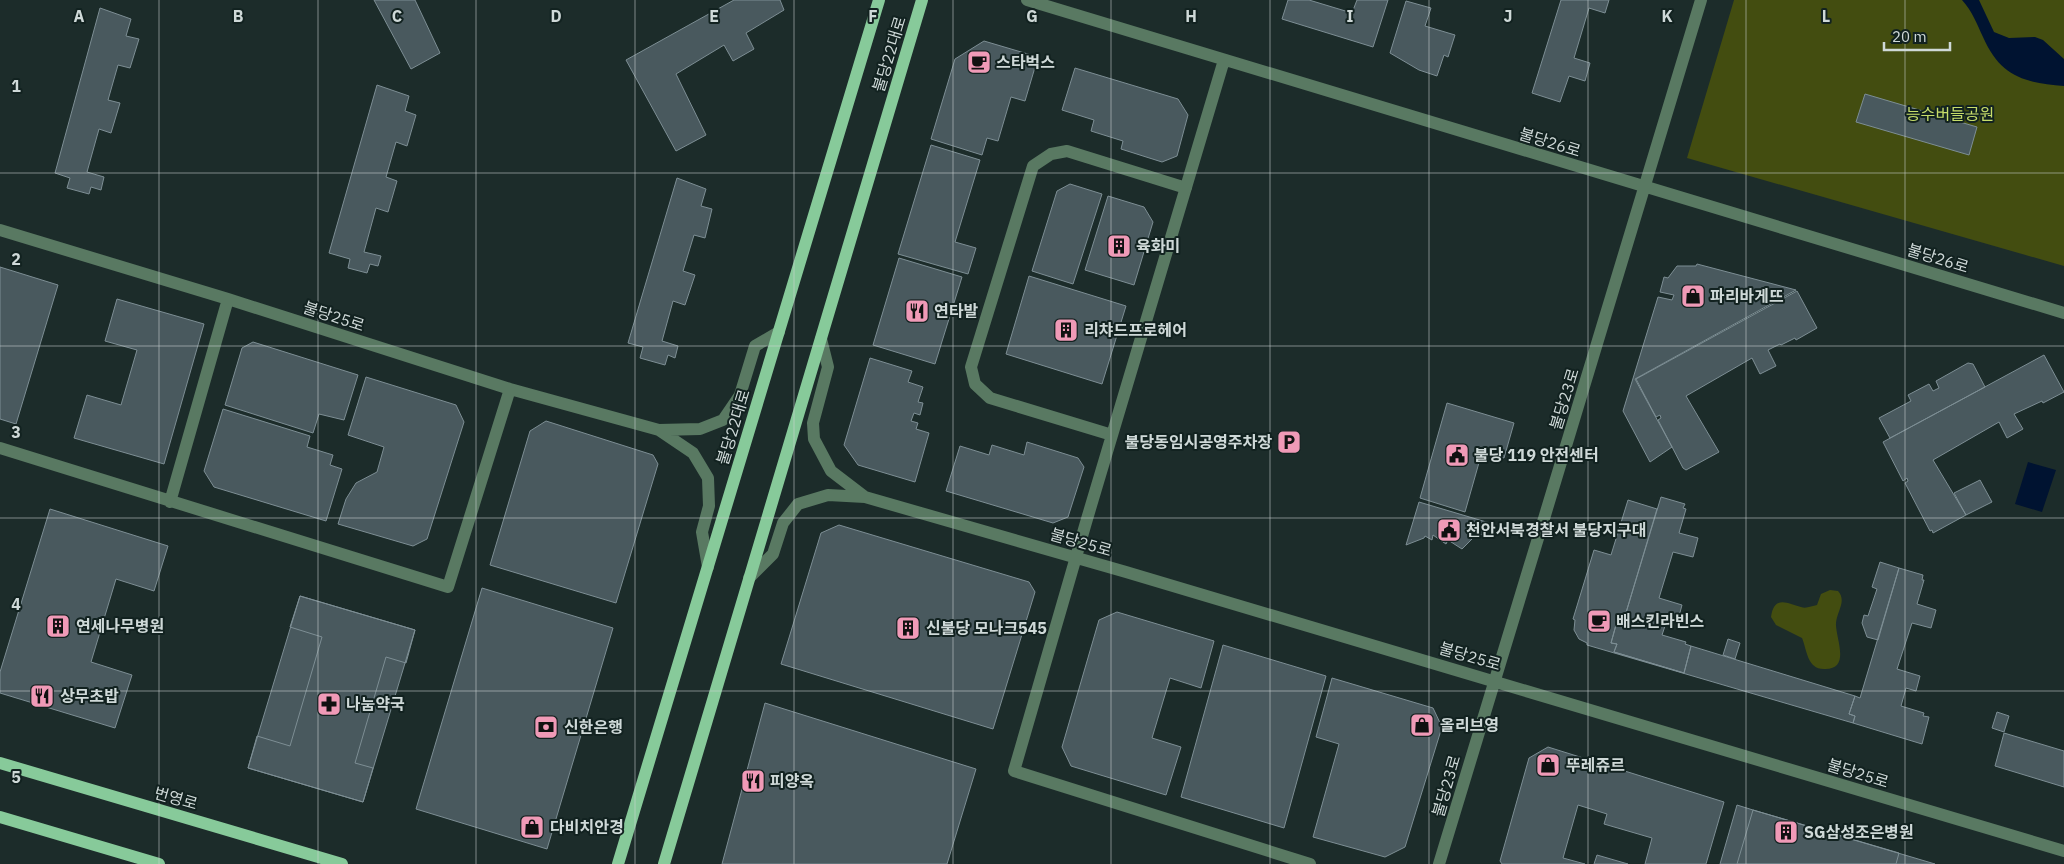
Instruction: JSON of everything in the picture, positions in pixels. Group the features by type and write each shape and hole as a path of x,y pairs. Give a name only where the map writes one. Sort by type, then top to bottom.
{"main road":[{"name":"불당22대로","path":"618,864 879,0"},
{"name":"불당22대로","path":"664,864 922,0"},
{"name":"번영로","path":"0,763 342,864"},
{"path":"0,816 159,864"}],"street":[{"name":"불당26로","path":"1027,0 2064,312"},
{"name":"불당23로","path":"1439,864 1646,187 1701,0"},
{"path":"1224,60 1014,771 1310,864"},
{"path":"1112,435 990,398 975,384 971,367 1033,166 1051,154 1068,151 1186,188"},
{"name":"불당25로","path":"0,230 228,299 510,389 659,430"},
{"path":"170,502 228,299"},
{"path":"659,430 700,429 722,420 740,395 755,346 779,332"},
{"path":"821,339 828,367 813,423 814,439 831,471 865,498"},
{"path":"0,448 448,587 510,389"},
{"path":"659,430 693,453 708,478 709,506 702,532 708,567"},
{"path":"749,578 773,554 783,523 798,504 828,495 865,498"},
{"name":"불당25로","path":"865,498 1076,557 1494,680 2064,851"}],"green space":[{"name":"능수버들공원","path":"1734,0 2064,0 2064,266 1687,158"},
{"path":"1830,590 1838,591 1842,599 1836,623 1840,659 1833,668 1824,669 1814,666 1811,662 1802,638 1776,625 1771,617 1778,603 1782,602 1803,608 1817,605 1821,594"}],"water":[{"path":"1962,0 1979,0 1994,32 2009,38 2035,37 2043,40 2064,59 2064,86 2037,83 2015,75 2006,69 1997,61"},
{"path":"2028,462 2056,470 2042,512 2015,504"}],"building":[{"path":"374,0 415,0 440,53 411,69"},
{"path":"734,0 780,0 784,10 746,33 754,49 733,61 724,45 676,74 706,135 676,151 626,60"},
{"path":"1288,0 1309,0 1352,13 1357,0 1388,0 1373,47 1282,19"},
{"path":"1561,0 1609,0 1605,13 1589,8 1574,58 1590,63 1585,81 1569,76 1560,102 1532,93"},
{"path":"1406,1 1431,8 1425,26 1455,35 1448,57 1444,55 1437,76 1419,70 1390,53"},
{"path":"100,8 131,19 126,36 139,39 130,68 118,65 108,100 120,103 111,133 99,129 87,172 104,177 101,190 91,187 89,194 67,188 70,178 55,173"},
{"path":"984,41 1038,57 1025,101 1011,97 998,141 987,138 982,155 931,139 955,59"},
{"path":"1075,68 1178,99 1188,115 1177,156 1162,162 1121,149 1123,141 1091,131 1094,120 1062,110"},
{"path":"377,85 409,96 405,111 416,115 407,146 396,142 386,177 397,181 388,212 376,208 364,252 381,256 378,266 370,264 367,273 348,268 350,259 329,253"},
{"path":"1865,94 1977,127 1969,155 1856,122"},
{"path":"931,145 980,160 955,242 976,248 968,274 898,254"},
{"path":"677,178 706,189 701,206 712,209 705,238 694,235 683,271 695,275 685,305 673,301 662,341 678,346 675,358 668,355 665,365 640,358 643,347 628,343"},
{"path":"1070,184 1102,194 1073,284 1032,271 1057,191"},
{"name":"육화미","path":"1108,196 1144,207 1153,222 1134,285 1085,270"},
{"name":"연타발","path":"899,258 962,277 935,364 873,345"},
{"path":"1697,264 1796,290 1635,379 1672,447 1650,462 1623,411 1658,297 1672,300 1674,295 1660,292 1664,277 1668,278 1677,266 1696,266"},
{"path":"0,267 58,285 16,424 0,419"},
{"name":"리챠드프로헤어","path":"1029,276 1126,306 1102,384 1006,354"},
{"path":"1797,291 1817,328 1796,340 1795,338 1768,350 1776,366 1760,374 1752,358 1686,396 1719,452 1686,470 1683,468 1658,420 1661,418 1660,415 1656,417 1636,379"},
{"path":"117,299 204,324 164,464 74,438 87,395 121,405 137,350 105,341"},
{"path":"253,342 358,375 344,420 319,414 313,433 225,405 242,348"},
{"path":"2044,355 2064,392 2043,403 2042,401 2014,414 2023,429 2007,438 1999,422 1933,460 1966,515 1933,533 1932,530 1930,531 1905,483 1908,481 1907,478 1903,481 1883,442"},
{"path":"870,358 912,371 908,382 923,387 918,402 923,403 920,415 914,413 911,421 918,423 916,429 929,433 915,482 858,465 844,445"},
{"path":"1968,363 1973,364 1985,387 1890,438 1879,418 1911,401 1908,395 1929,384 1933,391 1939,388 1936,381"},
{"path":"366,377 456,405 464,422 427,539 413,546 338,524 346,499 356,483 377,472 384,447 348,435"},
{"name":"불당 119 안전센터","path":"1447,403 1514,423 1504,458 1482,452 1465,512 1420,498"},
{"path":"223,409 310,436 307,447 333,455 330,465 342,469 326,521 214,487 204,471"},
{"path":"546,421 653,455 658,464 616,603 490,565 530,431"},
{"path":"1027,442 1078,458 1084,467 1068,517 1053,523 946,491 960,446 989,455 992,445 1024,455"},
{"path":"1980,480 1992,502 1966,515 1954,493"},
{"path":"1661,497 1685,504 1683,508 1686,509 1679,533 1698,538 1693,557 1673,552 1659,598 1682,605 1678,620 1668,617 1662,635 1686,642 1685,644 1691,646 1684,673 1614,652 1617,644 1611,643 1616,625 1622,626"},
{"path":"1628,500 1657,509 1622,626 1616,625 1611,643 1617,644 1614,652 1684,673 1691,646 1855,696 1849,714 1855,716 1853,723 1587,645 1587,643 1579,639 1574,630 1575,620 1573,619 1594,550 1611,555"},
{"name":"천안서북경찰서 불당지구대","path":"1419,502 1493,524 1479,537 1476,535 1462,549 1448,540 1446,544 1433,535 1432,540 1425,536 1406,545"},
{"name":"연세나무병원","path":"50,509 168,546 154,591 116,579 91,662 132,675 115,728 0,693 0,672"},
{"name":"신불당 모나크545","path":"839,525 1029,582 1035,592 993,729 781,664 821,533"},
{"path":"1880,562 1899,568 1878,640 1867,637 1862,623 1864,615 1868,616 1877,589 1872,587"},
{"path":"1899,568 1923,575 1922,580 1924,580 1917,604 1936,610 1931,628 1912,623 1897,669 1920,676 1916,691 1906,688 1901,706 1924,713 1923,716 1929,717 1922,744 1853,723 1855,716 1849,714 1855,696 1860,698"},
{"path":"482,588 613,628 547,849 416,809"},
{"path":"300,596 415,630 363,802 248,768"},
{"path":"300,596 415,630 406,663 386,657 355,763 373,768 363,802 248,768 257,736 290,746 322,637 290,627"},
{"path":"1117,612 1214,641 1201,688 1170,678 1152,738 1181,747 1166,795 1071,766 1062,747 1099,620"},
{"path":"1728,639 1740,643 1735,659 1723,655"},
{"path":"1223,645 1326,676 1284,828 1181,797"},
{"path":"1332,678 1433,708 1442,727 1405,847 1385,857 1313,837 1339,744 1316,737"},
{"path":"765,703 976,769 947,864 722,864"},
{"path":"1997,712 2009,716 2004,732 1992,728"},
{"path":"2004,733 2064,751 2064,787 1995,766"},
{"path":"1548,747 1724,802 1706,864 1645,864 1652,838 1604,824 1607,814 1578,805 1563,858 1585,864 1502,864 1500,861 1529,758"},
{"name":"SG삼성조은병원","path":"1737,805 1753,810 1935,864 1720,864"},
{"name":"SG삼성조은병원","path":"1753,810 1899,853 1896,864 1737,864"},
{"path":"1597,855 1628,864 1594,864"}],"place":[{"name":"스타벅스","path":"979,62"},
{"name":"육화미","path":"1119,246"},
{"name":"파리바게뜨","path":"1693,296"},
{"name":"연타발","path":"917,311"},
{"name":"리챠드프로헤어","path":"1066,330"},
{"name":"불당동임시공영주차장","path":"1289,442"},
{"name":"불당 119 안전센터","path":"1457,455"},
{"name":"천안서북경찰서 불당지구대","path":"1449,530"},
{"name":"배스킨라빈스","path":"1599,621"},
{"name":"연세나무병원","path":"58,626"},
{"name":"신불당 모나크545","path":"908,628"},
{"name":"상무초밥","path":"42,696"},
{"name":"나눔약국","path":"329,704"},
{"name":"올리브영","path":"1422,725"},
{"name":"신한은행","path":"546,727"},
{"name":"뚜레쥬르","path":"1548,765"},
{"name":"피양옥","path":"753,781"},
{"name":"다비치안경","path":"532,827"},
{"name":"SG삼성조은병원","path":"1786,832"}]}
